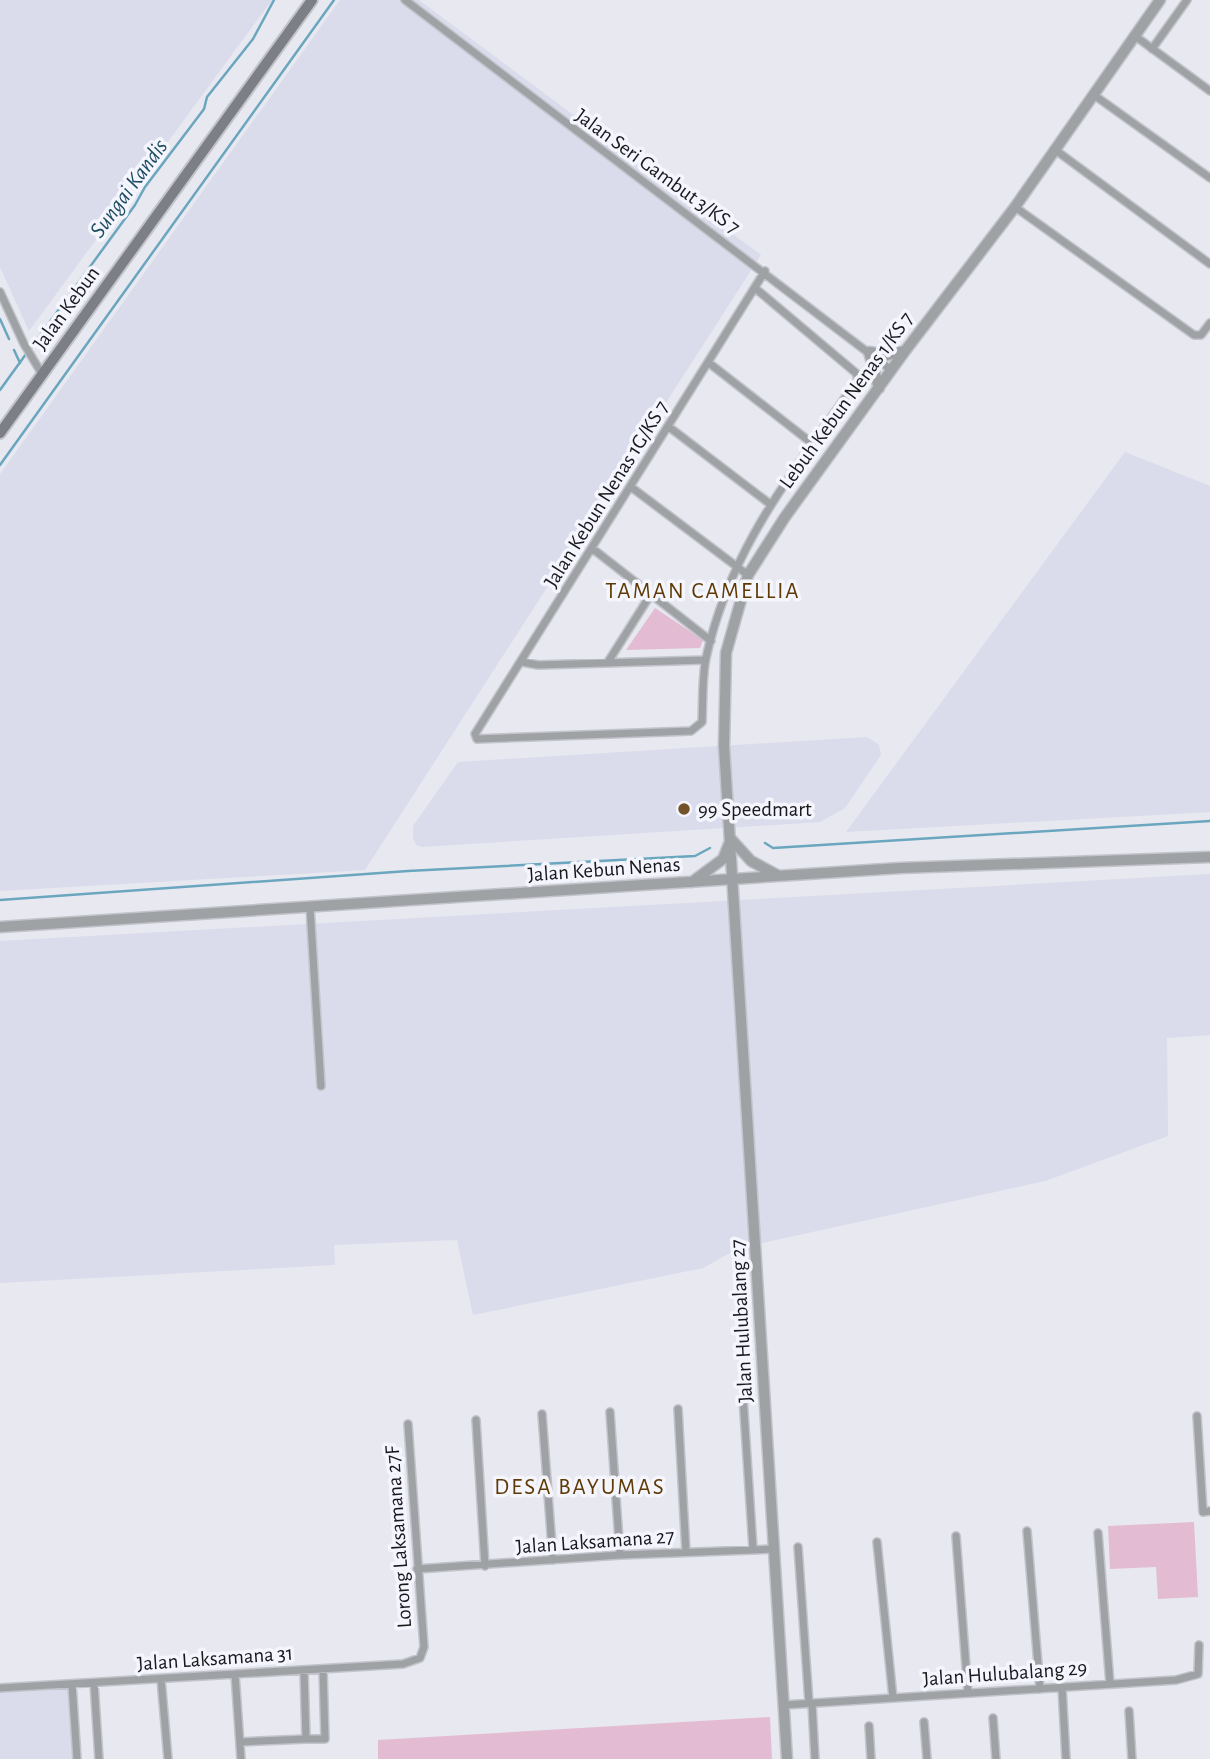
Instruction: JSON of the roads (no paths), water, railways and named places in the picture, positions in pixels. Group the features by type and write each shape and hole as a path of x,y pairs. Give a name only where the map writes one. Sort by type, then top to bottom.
{"main road":[{"name":"Jalan Kebun","path":"0,433 312,0"}],"street":[{"name":"Jalan Seri Gambut 3/KS 7","path":"405,0 570,128 765,271 891,370"},
{"name":"Lebuh Kebun Nenas 1/KS 7","path":"735,880 724,746 724,676 730,636 748,575 785,517 905,351 1015,206 1160,0"},
{"path":"1152,49 1187,0"},
{"path":"1135,36 1209,90"},
{"path":"1094,94 1210,178"},
{"path":"1054,149 1210,264"},
{"path":"1015,206 1198,336 1210,323"},
{"name":"Jalan Kebun Nenas 1G/KS 7","path":"705,660 702,722 691,731 482,741 475,734 765,271"},
{"path":"522,662 538,666 705,660 735,566 769,503 858,379 856,373 755,288"},
{"path":"0,292 24,344 42,374"},
{"path":"879,388 869,352 887,355 905,351"},
{"path":"709,363 813,444"},
{"path":"669,426 769,503"},
{"path":"631,487 748,575"},
{"path":"593,549 711,641"},
{"path":"608,662 651,594"},
{"path":"692,883 723,859 732,845 768,873 782,877"},
{"name":"Jalan Kebun Nenas","path":"0,927 1003,863 1210,857"},
{"name":"Jalan Hulubalang 27","path":"735,880 787,1759"},
{"path":"310,907 321,1086"},
{"path":"743,1396 753,1548"},
{"path":"678,1409 686,1552"},
{"path":"610,1412 620,1555"},
{"path":"542,1413 553,1560"},
{"path":"1197,1416 1206,1511"},
{"path":"477,1420 485,1566"},
{"name":"Lorong Laksamana 27F","path":"408,1424 424,1647"},
{"path":"1027,1531 1040,1689"},
{"path":"1098,1533 1110,1684"},
{"path":"956,1536 968,1693"},
{"path":"877,1542 893,1698"},
{"path":"798,1547 815,1759"},
{"name":"Jalan Laksamana 27","path":"417,1569 620,1555 774,1549"},
{"name":"Jalan Hulubalang 29","path":"784,1705 1193,1678 1200,1667 1199,1645"},
{"name":"Jalan Laksamana 31","path":"0,1688 412,1663 420,1658 424,1647"},
{"path":"240,1742 325,1739 323,1669"},
{"path":"304,1670 306,1740"},
{"path":"235,1674 241,1759"},
{"path":"161,1679 168,1759"},
{"path":"94,1683 99,1759"},
{"path":"72,1684 77,1759"},
{"path":"1062,1687 1066,1759"},
{"path":"1129,1711 1132,1759"},
{"path":"993,1718 996,1759"},
{"path":"924,1722 927,1759"},
{"path":"869,1726 871,1759"}],"waterway":[{"name":"Sungai Kandis","path":"30,349 204,109 207,97 253,39 274,0"},
{"path":"0,465 334,0"},
{"path":"0,319 9,339"},
{"path":"14,350 20,363"},
{"name":"Sungai Kandis","path":"0,390 26,354"},
{"path":"765,843 773,848 1210,821"},
{"path":"0,900 408,871 695,856 710,848"}],"place":[{"name":"99 Speedmart","path":"684,809"}],"district":[{"name":"TAMAN CAMELLIA","path":"703,590"},
{"name":"DESA BAYUMAS","path":"580,1486"}]}
